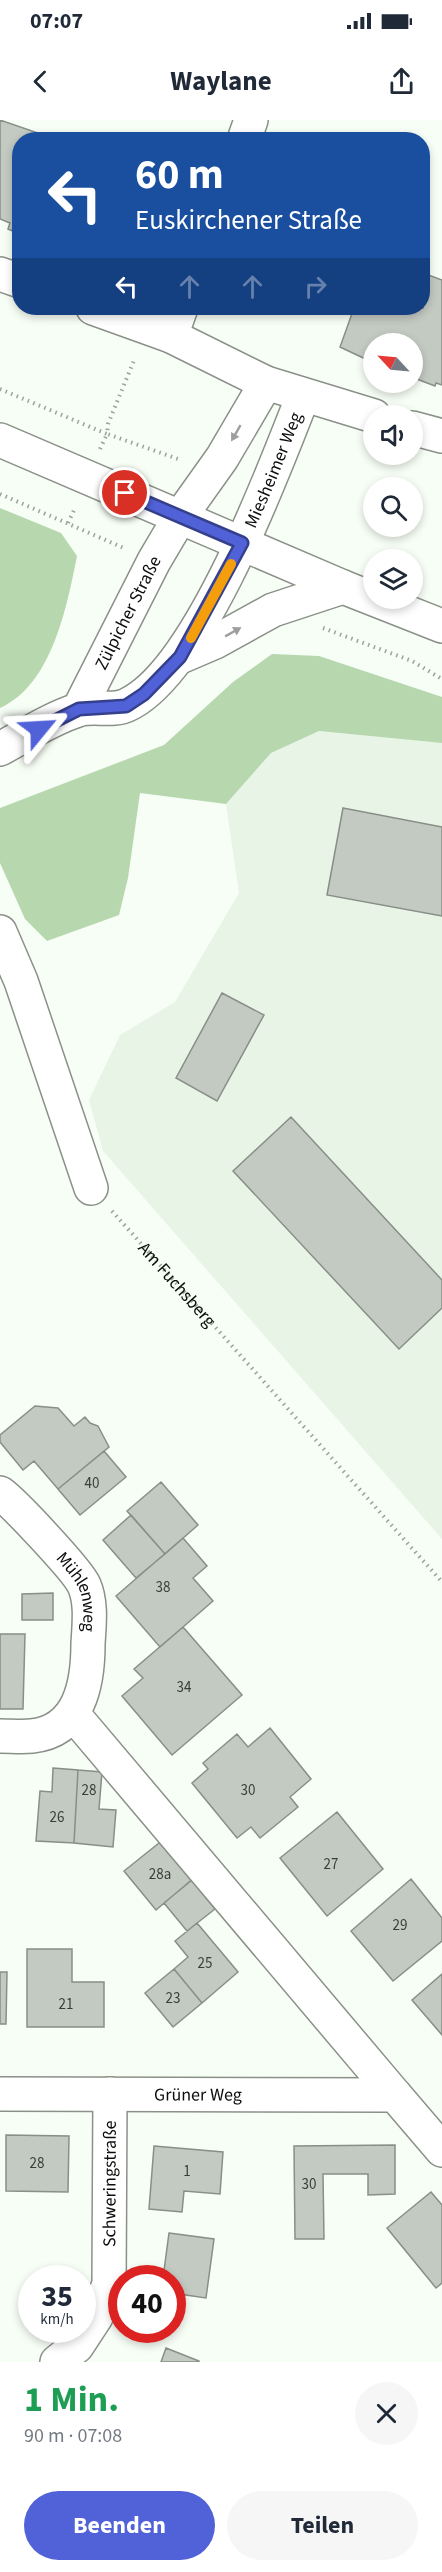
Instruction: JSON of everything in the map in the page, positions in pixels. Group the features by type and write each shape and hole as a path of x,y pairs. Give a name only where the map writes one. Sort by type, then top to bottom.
{"street":[{"name":"Miesheimer Weg","path":"128,315 167,323 266,383 363,413"},
{"path":"180,517 222,458 266,383"},
{"name":"Miesheimer Weg","path":"242,543 303,396"},
{"path":"423,431 442,436"},
{"path":"0,440 343,587 442,626"},
{"name":"Zülpicher Straße","path":"79,709 144,580 180,517"},
{"path":"0,749 79,709 126,706 144,694 180,657 242,543"},
{"path":"180,657 215,642 273,610 343,587"},
{"path":"0,932 21,981 91,1188"},
{"name":"Mühlenweg","path":"0,1493 73,1569 84,1585 89,1608 88,1673 84,1692 73,1714 50,1732 33,1736 0,1736"},
{"path":"73,1714 442,2150"},
{"name":"Grüner Weg","path":"0,2094 395,2095"},
{"name":"Schweringstraße","path":"57,2362 77,2346 96,2317 109,2284 110,2094"}],"path":[{"path":"0,388 107,434 108,424 167,323"},
{"path":"0,494 68,523"},
{"path":"273,610 412,661 442,679"},
{"name":"Am Fuchsberg","path":"91,1188 442,1582"}],"shaded area":[{"path":"319,731 442,743 442,1539 103,1151 89,1100 120,1035 175,1002 239,893 226,804 271,753"}],"green space":[{"path":"0,508 61,533 77,556 62,620 45,663 33,682 18,697 0,708"},
{"path":"272,654 319,656 442,697 442,743 319,731 271,753 226,804 140,793 128,878 119,915 47,941 25,919 0,863 0,808 164,745 233,682"}],"building":[{"path":"0,120 35,132 12,132 12,231 8,229 10,223 0,219"},
{"path":"430,276 442,280 442,385 436,383 435,386 423,381 423,333 363,333 363,358 340,347 351,315 430,315"},
{"path":"343,808 442,827 442,916 327,895"},
{"path":"222,993 264,1015 217,1101 176,1078"},
{"path":"291,1117 442,1280 442,1308 399,1349 233,1171"},
{"path":"35,1406 58,1408 74,1426 85,1417 90,1423 98,1426 109,1447 58,1489 34,1461 23,1470 0,1442 0,1435"},
{"path":"104,1451 126,1477 80,1515 58,1489"},
{"path":"161,1482 198,1525 165,1554 127,1511"},
{"path":"131,1515 165,1554 136,1578 103,1540"},
{"path":"183,1538 207,1566 193,1578 213,1601 160,1647 116,1596"},
{"path":"53,1593 53,1620 22,1620 22,1594"},
{"path":"183,1627 242,1695 172,1755 122,1696 143,1678 134,1669"},
{"path":"0,1634 25,1634 23,1709 0,1709"},
{"path":"270,1728 311,1779 290,1797 298,1807 260,1838 251,1827 237,1838 192,1783 208,1769 203,1763 237,1734 248,1747"},
{"path":"53,1768 78,1770 74,1843 36,1841 40,1791 52,1792"},
{"path":"78,1770 102,1772 99,1809 116,1810 113,1847 74,1843"},
{"path":"337,1812 383,1869 327,1916 280,1858"},
{"path":"164,1839 195,1877 156,1910 124,1871"},
{"path":"411,1879 442,1918 442,1941 393,1981 351,1931"},
{"path":"192,1880 215,1909 187,1931 164,1903"},
{"path":"197,1923 238,1972 202,2003 174,1969 188,1957 175,1941"},
{"path":"27,1949 72,1949 72,1982 104,1982 104,2027 27,2027"},
{"path":"174,1969 202,2003 173,2027 145,1993"},
{"path":"0,1972 7,1972 6,2024 0,2024"},
{"path":"442,1974 442,2035 412,2000"},
{"path":"6,2135 69,2136 68,2192 6,2191"},
{"path":"395,2145 395,2194 368,2195 368,2174 323,2174 324,2239 295,2239 294,2146"},
{"path":"154,2146 223,2152 220,2194 184,2191 182,2212 149,2209"},
{"path":"431,2192 442,2205 442,2283 436,2288 387,2228"},
{"path":"169,2233 214,2239 206,2298 186,2295 186,2265 165,2265"},
{"path":"166,2348 199,2361 199,2362 161,2362"}],"slow traffic":[{"path":"191,638 231,564"}],"route":[{"path":"39,729 79,709 126,706 144,694 180,657 242,543 125,493"}]}
